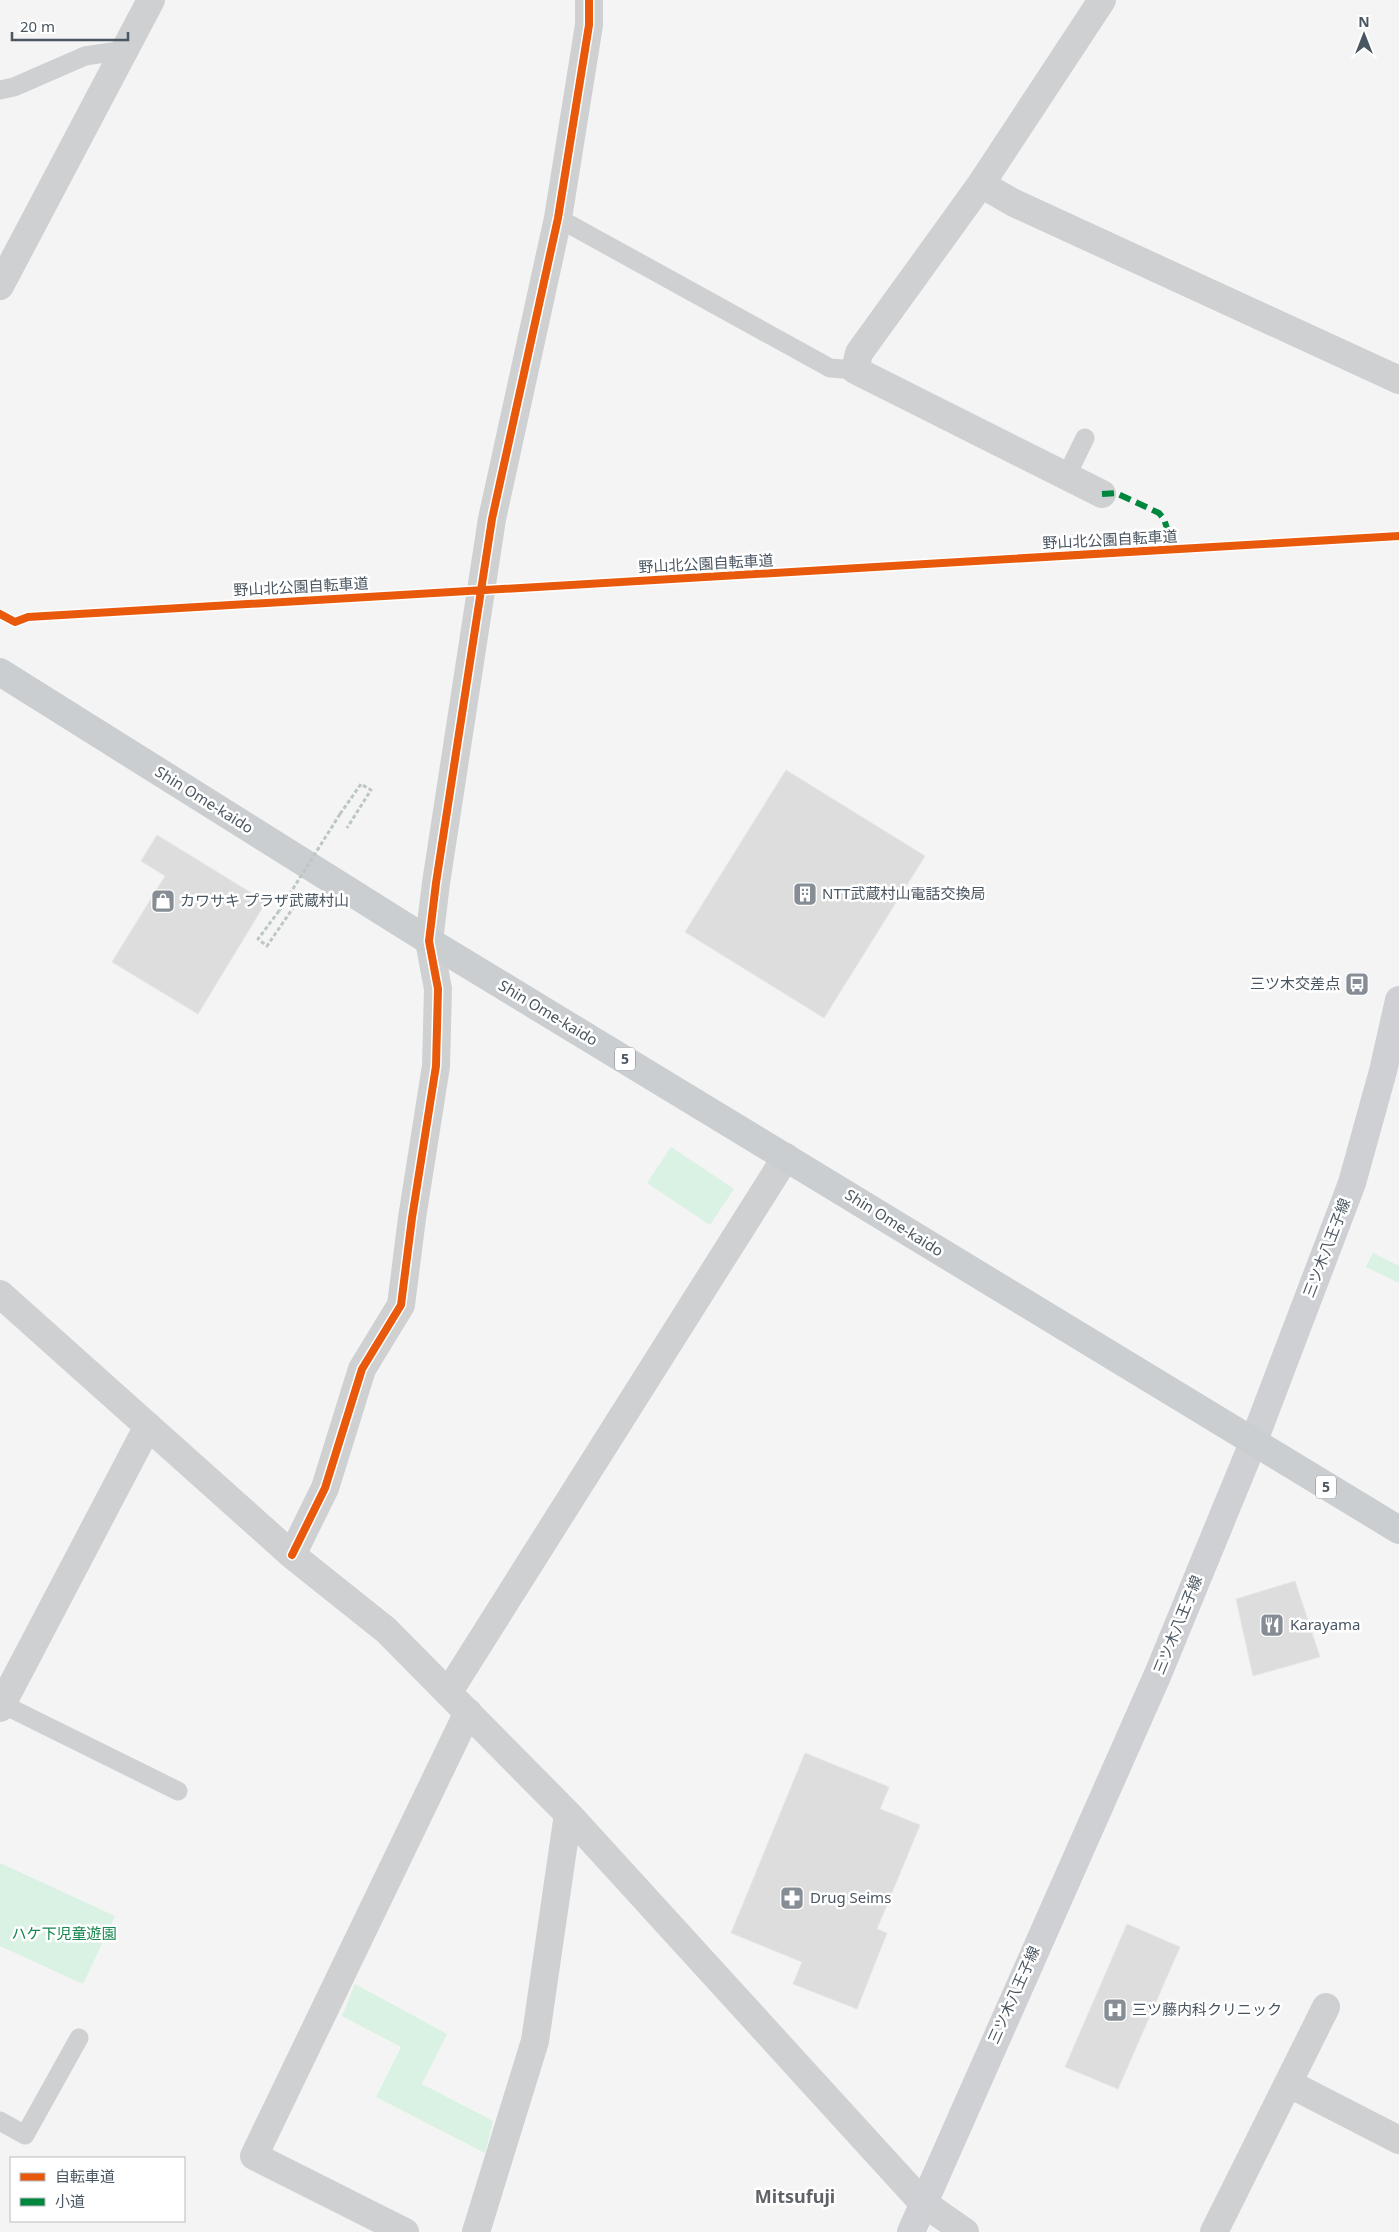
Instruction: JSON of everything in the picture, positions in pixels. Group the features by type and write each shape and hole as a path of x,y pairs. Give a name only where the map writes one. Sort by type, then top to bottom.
{"main road":[{"name":"Shin Ome-kaido","path":"0,672 429,941 1252,1443"},
{"name":"三ツ木八王子線","path":"911,2232 922,2202 1158,1674 1252,1443 1352,1183 1391,1075 1399,1000"},
{"name":"5","path":"1252,1443 1399,1530"}],"street":[{"path":"0,286 151,0"},
{"path":"292,1555 325,1488 362,1369 401,1306 412,1218 436,1066 438,989 429,941 492,519 558,218 589,25 589,0"},
{"path":"1102,0 982,184 859,353 855,370 1102,494"},
{"path":"982,184 1012,202 1399,380"},
{"path":"448,1693 786,1157"},
{"path":"0,1294 292,1555 386,1630 568,1814 922,2202 965,2232"},
{"path":"1,1706 148,1426"},
{"path":"405,2232 254,2156 468,1712"},
{"path":"476,2232 535,2041 568,1814"},
{"path":"1214,2232 1326,2007"},
{"path":"1288,2083 1399,2140"}],"lane":[{"path":"0,90 14,87 85,56 125,50"},
{"path":"558,218 830,368 855,370"},
{"path":"1066,477 1085,438"},
{"path":"1,1706 178,1791"},
{"path":"0,2121 25,2135 79,2038"}],"path":[{"path":"294,905 267,946 258,939 361,784 371,790 347,828"}],"green space":[{"path":"671,1147 734,1189 710,1225 647,1183"},
{"path":"1373,1253 1399,1266 1399,1283 1366,1267"},
{"name":"ハケ下児童遊園","path":"0,1863 115,1916 83,1984 0,1946"},
{"path":"355,1984 447,2034 422,2084 493,2121 485,2153 376,2097 401,2047 342,2016"}],"building":[{"name":"NTT武蔵村山電話交換局","path":"786,770 925,856 824,1018 685,932"},
{"path":"157,835 266,902 198,1014 112,962 165,876 141,861"},
{"path":"1295,1581 1320,1657 1253,1676 1236,1599"},
{"path":"805,1753 889,1787 880,1809 920,1825 877,1929 887,1933 857,2009 793,1984 802,1962 731,1933"},
{"path":"1127,1924 1180,1947 1118,2089 1065,2067"}],"marked path":[{"path":"1102,494 1116,493 1159,513 1164,519 1174,550"}],"cycle path":[{"path":"292,1555 325,1488 362,1369 401,1305 412,1218 436,1066 438,989 429,941 436,883 492,519 558,218 589,25 589,0"},
{"name":"野山北公園自転車道","path":"0,614 15,622 28,617 1399,536"}],"place":[{"name":"NTT武蔵村山電話交換局","path":"805,894"},
{"name":"カワサキ プラザ武蔵村山","path":"163,901"},
{"name":"三ツ木交差点","path":"1357,984"},
{"name":"Karayama","path":"1272,1625"},
{"name":"Drug Seims","path":"792,1898"},
{"name":"三ツ藤内科クリニック","path":"1115,2010"}],"district":[{"name":"Mitsufuji","path":"795,2197"}]}
